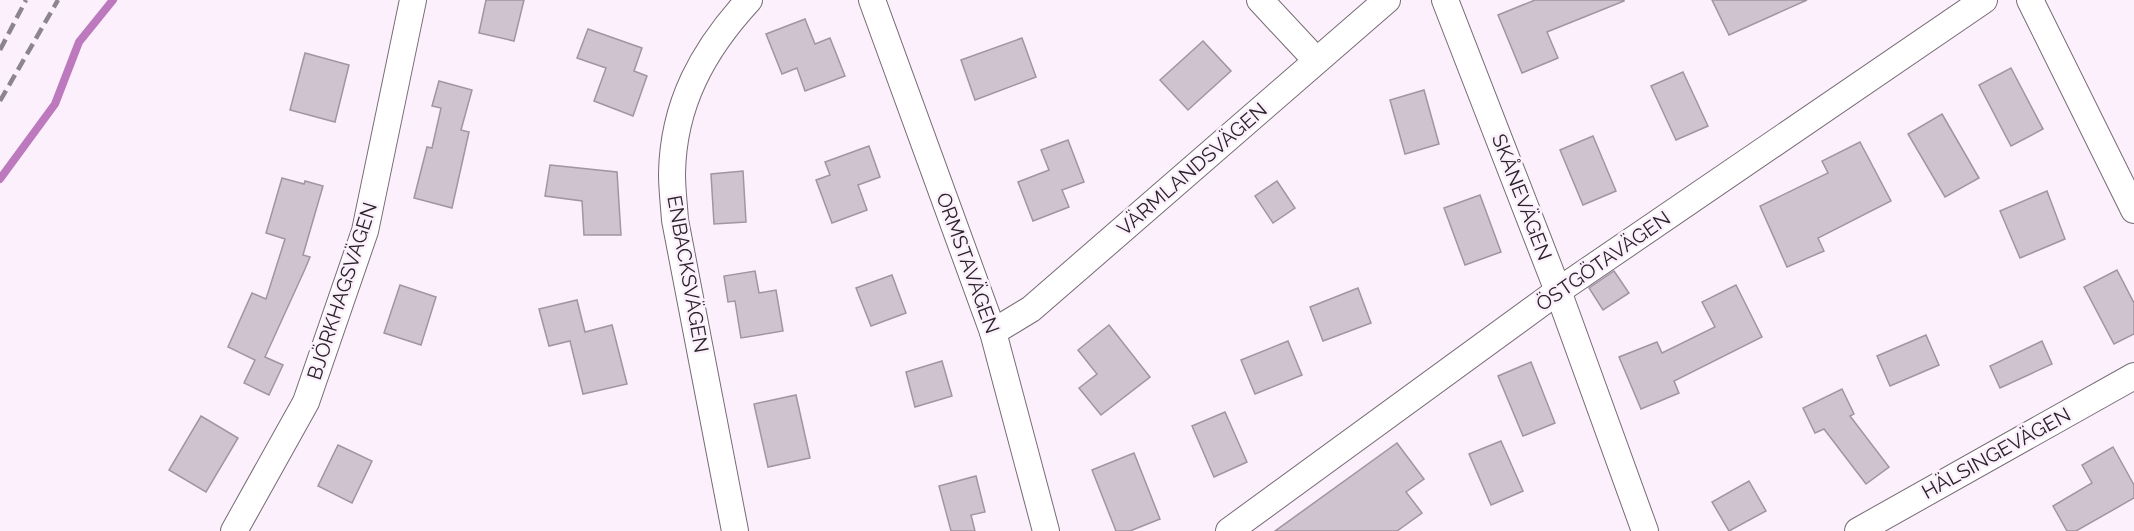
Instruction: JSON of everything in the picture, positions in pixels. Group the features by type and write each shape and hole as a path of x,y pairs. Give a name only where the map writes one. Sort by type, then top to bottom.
{"street":[{"name":"BJÖRKHAGSVÄGEN","path":"234,531 306,402 362,242 412,0"},
{"name":"ENBACKSVÄGEN","path":"735,531 675,220 672,174 675,140 685,100 703,58 725,25 749,0"},
{"name":"ORMSTAVÄGEN","path":"872,0 993,332 1046,531"},
{"path":"1260,0 1316,60"},
{"name":"VÄRMLANDSVÄGEN","path":"993,332 1031,309 1387,0"},
{"name":"SKÅNEVÄGEN","path":"1445,0 1558,291 1645,531"},
{"name":"ÖSTGÖTAVÄGEN","path":"1229,531 1558,291 1984,0"},
{"path":"2030,0 2134,210"},
{"name":"HÄLSINGEVÄGEN","path":"1858,531 2134,376"}],"building":[{"path":"486,0 524,0 514,41 479,33"},
{"path":"1535,0 1624,1 1547,32 1558,58 1522,73 1498,15"},
{"path":"1712,0 1807,0 1729,35"},
{"path":"805,19 815,44 830,38 845,76 805,91 797,68 782,74 766,34"},
{"path":"588,29 642,48 634,71 647,76 633,116 594,101 606,68 577,58"},
{"path":"1022,38 1036,77 975,100 961,60"},
{"path":"1203,41 1231,71 1188,110 1160,80"},
{"path":"305,53 349,65 335,122 290,110"},
{"path":"2011,68 2043,129 2011,146 1979,85"},
{"path":"1683,72 1708,126 1676,140 1651,86"},
{"path":"439,81 472,90 461,130 469,132 452,208 414,198 427,147 432,148 441,108 432,106"},
{"path":"1424,90 1439,144 1405,154 1390,100"},
{"path":"1942,114 1979,178 1945,197 1908,134"},
{"path":"1593,136 1616,191 1583,205 1560,150"},
{"path":"1068,140 1084,182 1062,190 1069,207 1033,221 1018,182 1049,170 1041,150"},
{"path":"1860,142 1891,201 1818,238 1824,251 1787,267 1760,206 1828,173 1822,161"},
{"path":"869,146 880,177 858,185 867,210 832,223 816,180 830,175 825,162"},
{"path":"550,165 617,172 621,235 584,235 582,201 545,196"},
{"path":"743,171 746,222 714,224 711,174"},
{"path":"282,178 323,186 303,255 310,257 265,357 283,365 269,395 244,383 255,360 228,347 252,293 266,299 285,239 266,233"},
{"path":"1277,181 1295,208 1273,223 1255,196"},
{"path":"2047,191 2065,239 2020,258 2000,211"},
{"path":"1480,195 1501,252 1465,265 1444,208"},
{"path":"2117,270 2134,303 2134,334 2114,344 2084,287"},
{"path":"755,271 759,293 776,290 783,331 741,338 735,301 728,302 724,276"},
{"path":"1614,271 1629,293 1603,310 1589,288"},
{"path":"892,275 906,313 871,326 856,288"},
{"path":"400,285 436,297 421,345 384,333"},
{"path":"1736,285 1762,337 1674,381 1679,393 1641,409 1619,357 1657,342 1662,353 1715,327 1702,302"},
{"path":"1358,288 1371,323 1323,341 1310,307"},
{"path":"577,300 585,332 612,325 627,384 583,394 570,341 549,346 539,309"},
{"path":"1109,325 1150,377 1101,415 1079,388 1097,374 1078,350"},
{"path":"1926,335 1939,365 1890,386 1877,356"},
{"path":"1288,341 1302,375 1255,394 1241,360"},
{"path":"2042,341 2052,364 2000,388 1990,366"},
{"path":"942,361 952,396 915,407 906,372"},
{"path":"1531,362 1555,423 1523,436 1498,376"},
{"path":"1842,389 1854,414 1850,416 1889,467 1866,484 1824,429 1815,433 1803,408"},
{"path":"796,395 810,458 768,467 754,404"},
{"path":"1225,412 1247,462 1214,477 1192,426"},
{"path":"201,416 238,438 206,492 169,470"},
{"path":"1501,441 1523,491 1491,505 1469,454"},
{"path":"1397,443 1424,479 1406,492 1422,513 1397,531 1275,531"},
{"path":"338,445 372,461 352,503 318,486"},
{"path":"2113,447 2134,485 2134,498 2076,531 2067,531 2053,506 2092,483 2082,465"},
{"path":"1134,453 1160,519 1130,531 1116,531 1092,470"},
{"path":"976,476 985,512 971,515 975,531 951,531 939,486"},
{"path":"1749,481 1766,511 1729,531 1712,502"}],"waterway":[{"path":"0,179 55,104 79,42 113,0"}],"railway":[{"path":"0,50 26,0"},
{"path":"0,101 58,0"}]}
